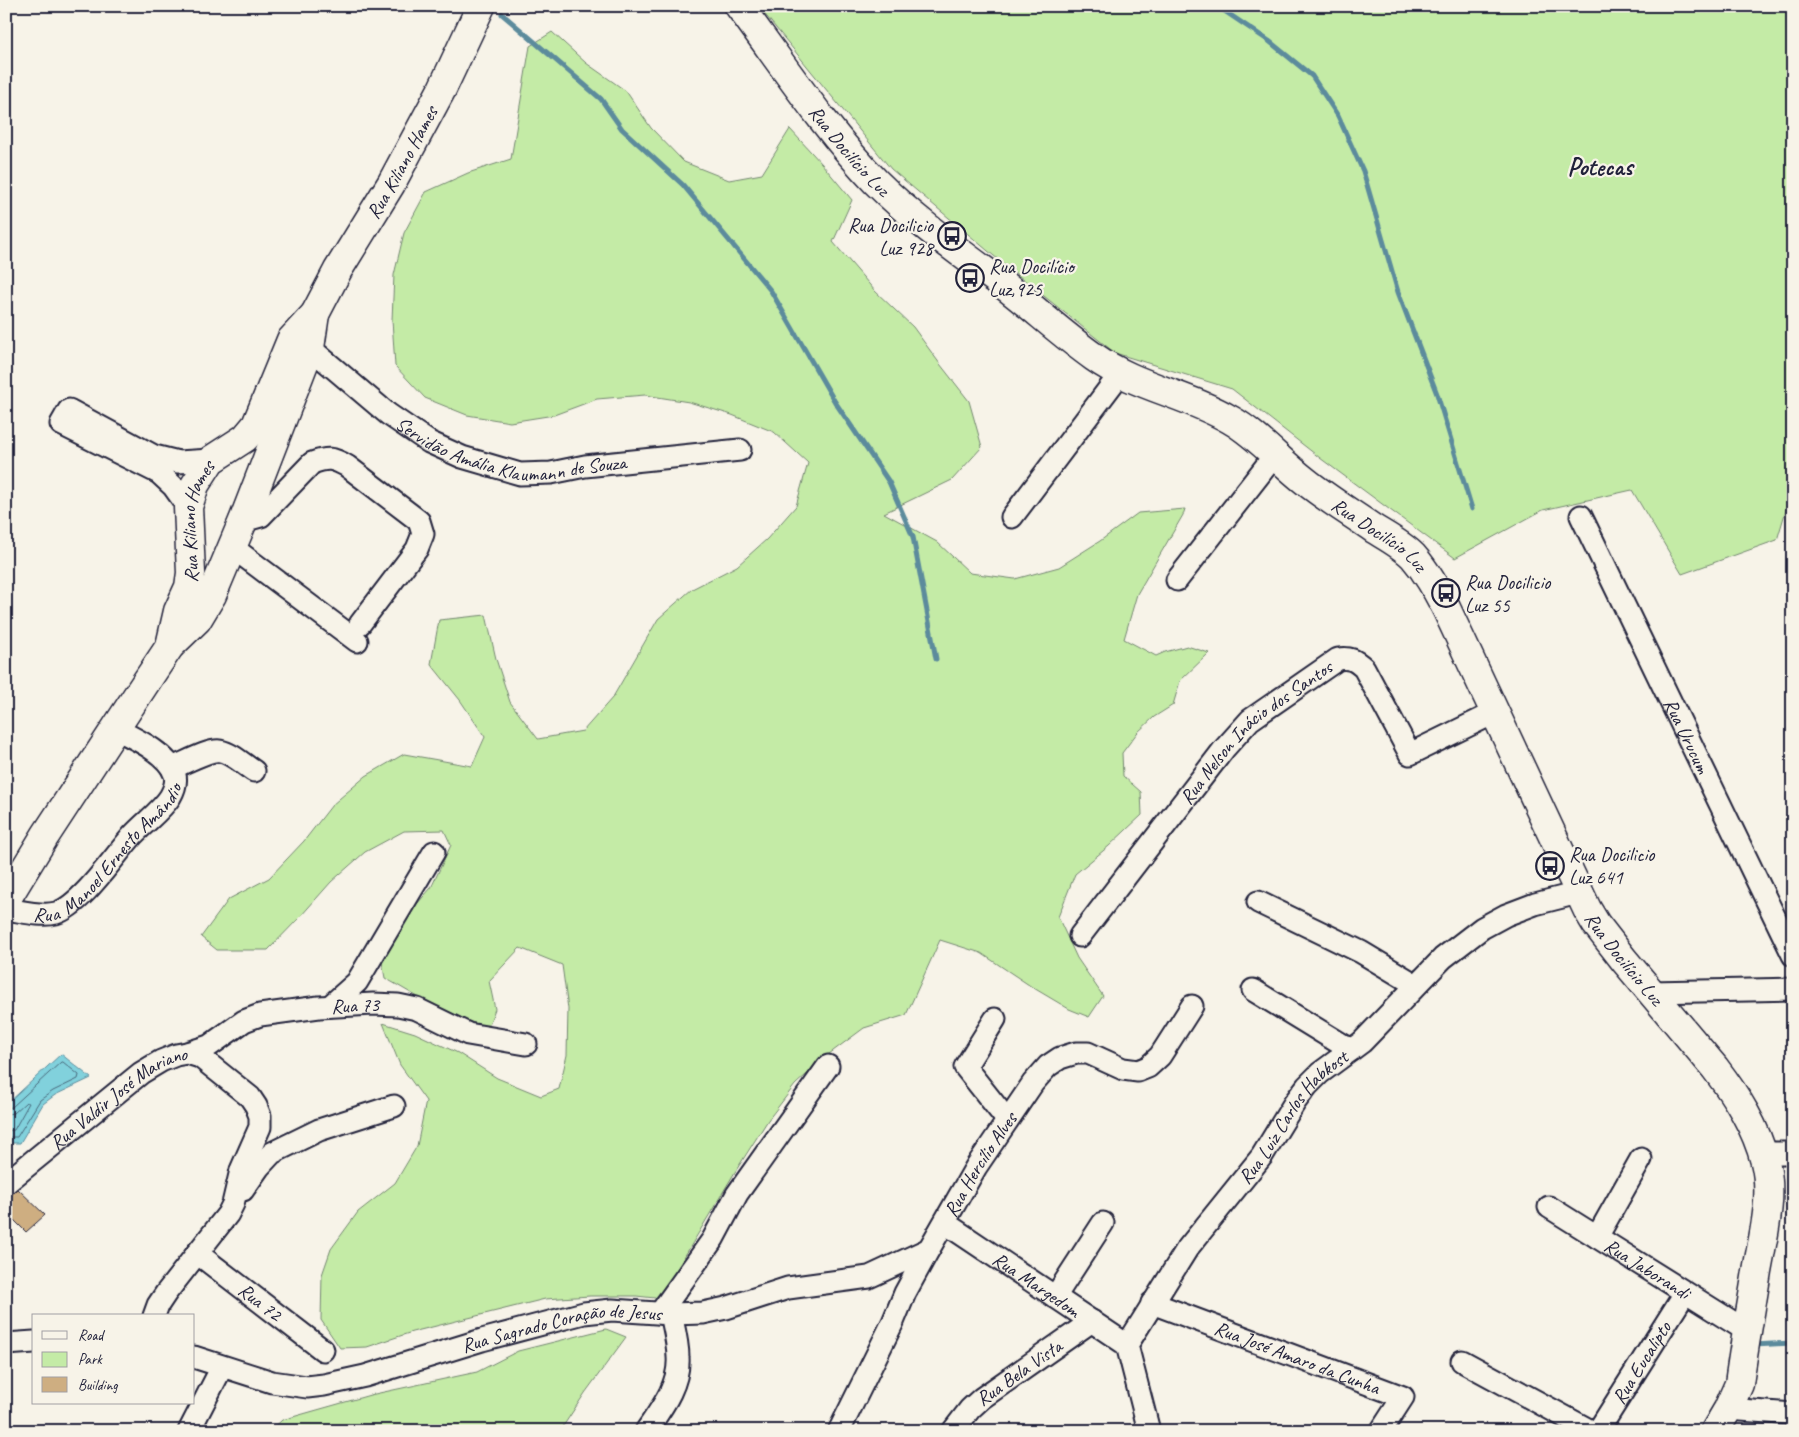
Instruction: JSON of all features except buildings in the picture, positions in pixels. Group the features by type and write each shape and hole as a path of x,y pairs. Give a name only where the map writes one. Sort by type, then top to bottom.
{"main road":[{"name":"Rua Kiliano Hames","path":"170,646 178,611 188,588 191,573 188,517 195,485 211,460 245,438 256,425 291,340 315,314 338,270 391,184 423,126 481,6"},
{"name":"Rua Docilício Luz","path":"739,6 824,120 877,183 929,229 1005,286 1093,357 1120,374 1194,402 1232,420 1245,429 1274,456 1327,497 1396,542 1411,554 1423,568 1446,608 1578,893 1596,924 1729,1086 1752,1127 1762,1153 1767,1178 1766,1217 1739,1384 1721,1420"},
{"name":"Rua Kiliano Hames","path":"6,900 45,836 170,646 197,620 212,594 310,348 315,314"},
{"path":"211,460 226,459 240,463 247,467 258,481"},
{"path":"188,517 196,538 216,548 232,547"}],"street":[{"name":"Servidão Amália Klaumann de Souza","path":"310,348 388,414 429,442 462,457 520,474 551,473 585,466 740,450"},
{"path":"1012,517 1120,374"},
{"path":"188,517 173,486 159,474 61,424 69,410 154,456 189,463 211,460"},
{"path":"1177,580 1274,456"},
{"path":"232,547 359,633 417,549 423,534 419,521 335,459 323,459 312,462 261,516 243,520"},
{"name":"Rua Urucum","path":"1581,516 1793,955"},
{"name":"Rua Nelson Inácio dos Santos","path":"1080,936 1224,749 1250,720 1338,659 1347,658 1356,661 1364,668 1410,754 1494,713"},
{"name":"Rua Manoel Ernesto Amândio","path":"6,909 46,914 55,913 72,904 102,873 126,842 170,798 176,782 172,768 162,757 142,742 116,729"},
{"path":"172,768 210,752 219,751 228,754 254,771"},
{"path":"330,1006 358,982 434,852"},
{"name":"Rua Luiz Carlos Habkost","path":"1128,1345 1152,1303 1187,1249 1262,1156 1307,1086 1320,1073 1362,1042 1443,958 1482,928 1506,915 1578,893"},
{"path":"1258,902 1361,952 1416,986"},
{"path":"1651,992 1793,989"},
{"path":"1254,990 1351,1050"},
{"name":"Rua 73","path":"187,1053 209,1046 244,1021 260,1016 330,1006 398,1005 417,1009 468,1034 526,1044"},
{"name":"Rua Hercílio Alves","path":"839,1431 893,1322 905,1293 929,1249 976,1167 1033,1083 1048,1066 1060,1058 1076,1053 1088,1054 1123,1069 1138,1072 1148,1067 1160,1056 1192,1006"},
{"path":"995,1019 965,1067 1007,1120"},
{"name":"Rua Valdir José Mariano","path":"6,1182 141,1073 161,1061 187,1053 200,1057 250,1097 260,1116 260,1127 241,1170 233,1204 228,1214 166,1293 155,1314"},
{"path":"646,1431 666,1400 676,1378 678,1357 666,1314 709,1246 737,1194 828,1066"},
{"path":"233,1204 259,1167 272,1153 319,1130 394,1106"},
{"path":"1762,1153 1793,1153"},
{"path":"1596,1237 1641,1160"},
{"name":"Rua Jaborandi","path":"1549,1207 1747,1331"},
{"name":"Rua Margedom","path":"945,1223 1128,1345"},
{"path":"1055,1297 1103,1223"},
{"name":"Rua Sagrado Coração de Jesus","path":"195,1357 272,1382 307,1387 324,1385 365,1376 482,1340 584,1313 612,1310 666,1314 703,1313 726,1308 788,1288 856,1280 869,1277 929,1249"},
{"name":"Rua 72","path":"197,1254 323,1350"},
{"name":"Rua Eucalipto","path":"1598,1431 1685,1293"},
{"name":"Rua José Amaro da Cunha","path":"1152,1303 1403,1397 1380,1431"},
{"name":"Rua Bela Vista","path":"952,1431 982,1398 1092,1321"},
{"path":"6,1344 32,1342"},
{"path":"1128,1345 1149,1431"},
{"path":"1462,1361 1591,1431"},
{"path":"190,1431 222,1367"},
{"path":"1721,1420 1793,1414"}],"green space":[{"path":"758,6 1793,6 1793,487 1777,540 1682,574 1632,490 1543,510 1455,558 1320,458 1232,389 1115,353 994,256 891,169"},
{"path":"552,32 586,63 626,91 651,128 684,162 729,180 762,174 790,129 852,200 833,242 875,291 913,327 969,401 982,447 952,480 884,513 937,542 970,573 1015,579 1059,567 1100,541 1138,513 1185,509 1137,594 1124,639 1156,656 1187,646 1209,653 1180,681 1173,705 1154,717 1137,733 1122,753 1123,776 1141,792 1142,815 1075,874 1058,917 1077,958 1103,996 1089,1017 1069,1009 981,953 940,940 906,1015 864,1028 829,1054 795,1085 768,1120 668,1284 655,1298 590,1296 545,1299 412,1332 367,1347 340,1348 321,1320 322,1275 331,1249 358,1212 395,1183 417,1146 426,1101 400,1065 383,1023 415,1033 458,1053 497,1078 541,1096 559,1089 567,1055 568,1009 562,965 520,948 489,981 495,1009 488,1027 448,1013 385,978 382,962 401,922 431,888 451,845 444,830 404,831 365,852 331,882 268,950 217,950 201,937 229,899 269,878 304,841 332,805 366,776 404,754 472,766 485,737 460,700 431,664 439,620 486,615 496,659 510,702 538,739 583,731 613,697 658,619 692,589 737,566 767,539 796,506 808,463 774,432 732,415 689,402 645,395 597,399 554,415 510,422 467,415 425,398 395,366 392,320 394,275 404,233 426,192 468,173 511,159 530,46"},
{"path":"606,1329 626,1337 560,1431 270,1431 282,1420 370,1395 477,1372 518,1351"}],"water":[{"path":"61,1054 91,1078 55,1095 43,1104 20,1143 6,1141 6,1105"}],"waterway":[{"path":"1217,6 1269,41 1312,76 1338,116 1363,171 1398,292 1437,394 1472,509"},
{"path":"502,14 601,99 622,129 683,185 771,291 835,402 889,482 913,537 936,659"},
{"path":"1754,1345 1793,1343"}],"place":[{"name":"Rua Docilicio Luz 928","path":"952,236"},
{"name":"Rua Docilício Luz,925","path":"970,278"},
{"name":"Rua Docilicio Luz 55","path":"1446,593"},
{"name":"Rua Docilicio Luz 641","path":"1550,866"}],"district":[{"name":"Potecas","path":"1600,166"}]}
